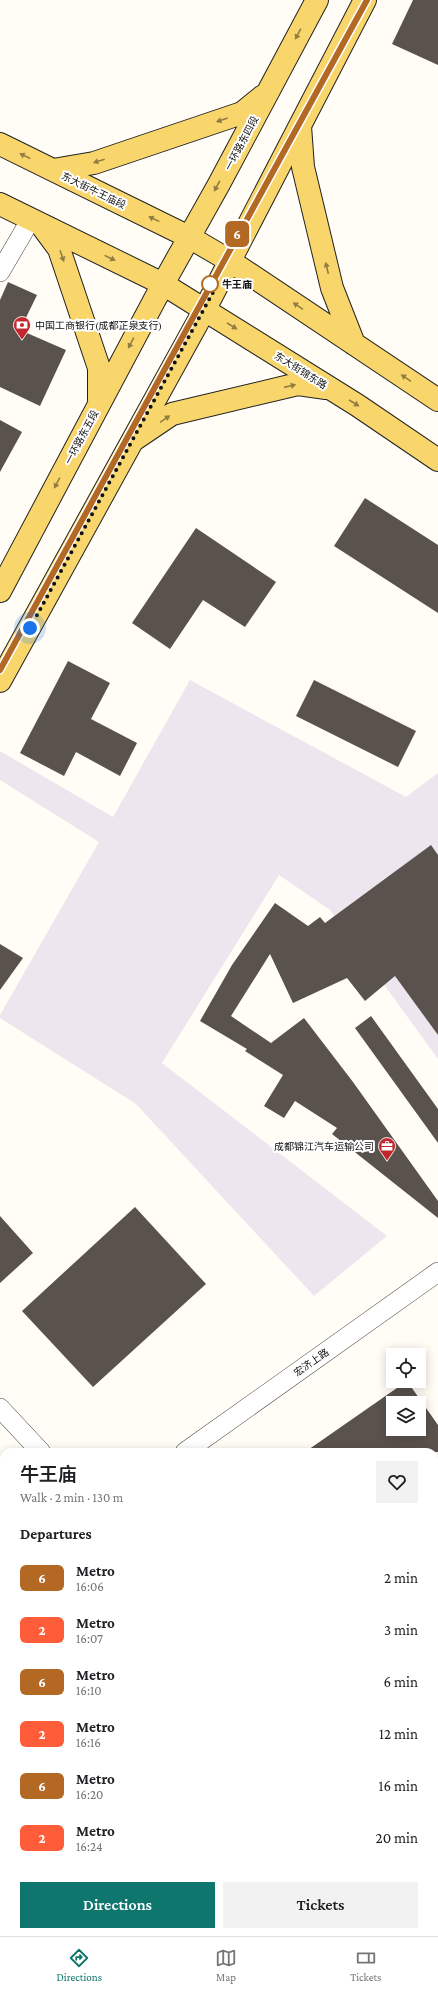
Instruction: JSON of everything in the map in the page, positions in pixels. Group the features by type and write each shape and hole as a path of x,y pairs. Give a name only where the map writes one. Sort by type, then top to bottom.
{"main road":[{"name":"一环路东四段","path":"163,284 317,0"},
{"path":"0,681 205,309 365,0"},
{"path":"53,170 94,163 242,113 267,93"},
{"path":"300,126 303,167 330,281 354,344"},
{"name":"东大街牛王庙段","path":"0,144 189,237"},
{"path":"0,204 163,284"},
{"path":"35,222 59,249 99,368 98,405"},
{"path":"189,237 230,261 438,400"},
{"name":"东大街锦东路","path":"163,284 331,389 438,460"},
{"name":"一环路东五段","path":"0,591 163,284"},
{"path":"133,440 172,414 298,384 331,389"}],"street":[{"path":"0,272 35,222"},
{"name":"宏济上路","path":"191,1448 438,1272"},
{"path":"0,1408 36,1448"}],"shaded area":[{"path":"190,680 406,797 438,773 438,1059 330,910 279,875 162,1063 387,1236 314,1296 136,1104 0,1018 0,1015 99,842 0,780 0,751 113,817"}],"building":[{"path":"413,0 438,0 438,65 392,44"},
{"name":"中国工商银行(成都芷泉支行)","path":"8,282 37,295 20,330 66,350 40,406 0,387 0,300"},
{"path":"0,420 22,432 0,472"},
{"path":"365,498 438,545 438,613 334,546"},
{"path":"196,528 276,582 245,627 203,600 170,649 132,623"},
{"path":"68,661 110,683 91,719 137,743 120,776 76,752 64,776 20,753"},
{"path":"314,680 416,731 398,767 296,716"},
{"path":"431,845 438,855 438,1035 395,976 365,1001 347,978 293,1003 270,954 231,1016 271,1043 304,1018 353,1082 438,1201 438,1218 332,1134 337,1128 295,1101 284,1118 264,1106 283,1075 245,1051 247,1049 200,1021 232,965 275,903 308,926 320,917 325,923"},
{"path":"0,944 23,958 0,990"},
{"path":"371,1016 438,1109 438,1143 355,1028"},
{"path":"135,1207 206,1284 93,1387 22,1311"},
{"path":"0,1216 33,1253 0,1283"},
{"path":"397,1388 412,1388 418,1396 386,1396 386,1436 426,1436 426,1408 438,1425 438,1448 311,1448"}],"metro line":[{"name":"6","path":"0,670 241,227 367,0"}],"place":[{"name":"牛王庙","path":"210,284"},
{"name":"中国工商银行(成都芷泉支行)","path":"22,340"},
{"name":"成都锦江汽车运输公司","path":"387,1161"}],"route":[{"path":"30,628 217,285 210,284"}]}
